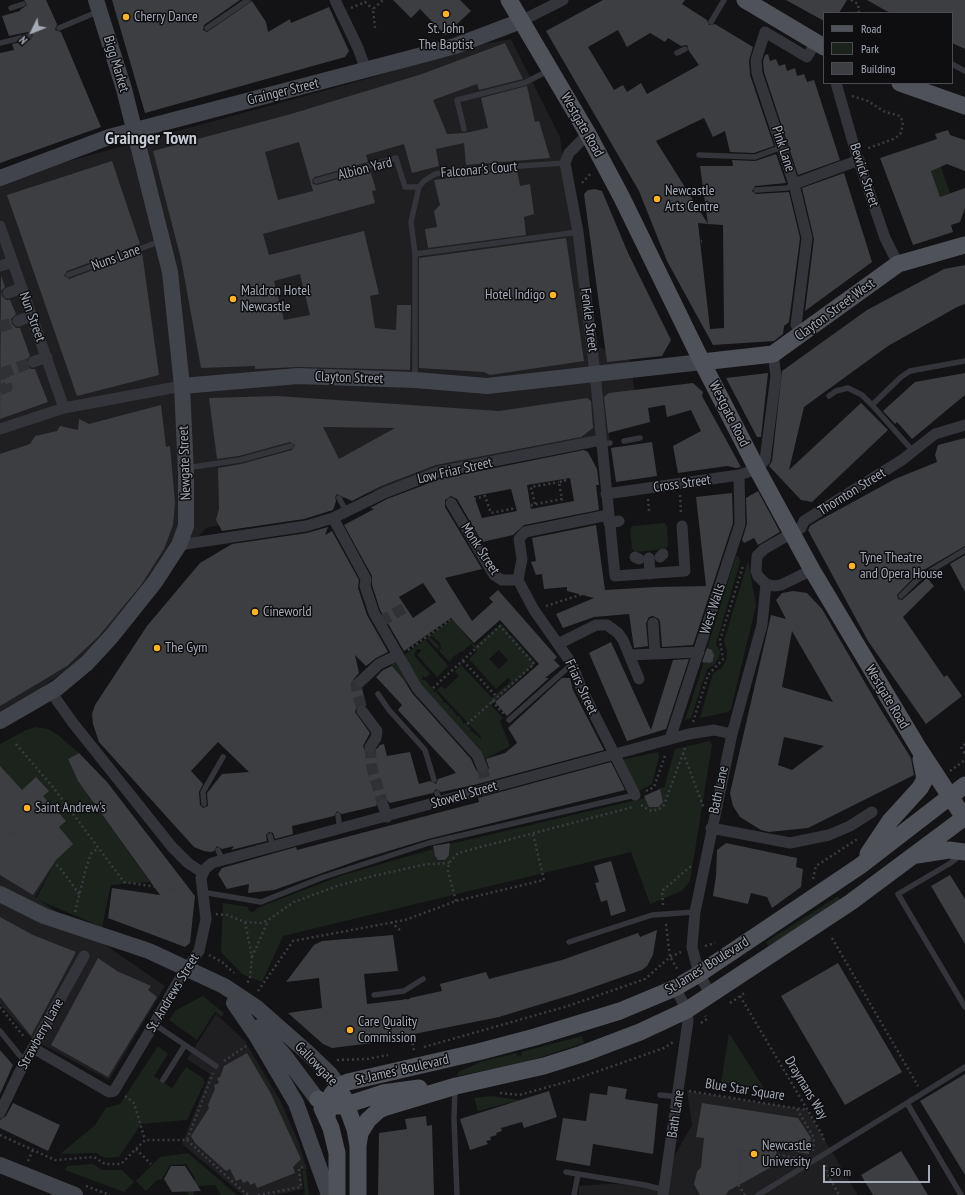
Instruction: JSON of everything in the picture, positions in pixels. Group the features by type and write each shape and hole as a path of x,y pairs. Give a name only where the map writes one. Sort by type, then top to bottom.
{"main road":[{"name":"Westgate Road","path":"509,0 604,164 702,362 757,469 812,570 919,750 949,797 965,818"},
{"path":"745,0 820,45"},
{"name":"Bigg Market","path":"98,6 135,129"},
{"name":"Grainger Street","path":"0,178 108,137 455,46 521,21"},
{"path":"903,84 965,106"},
{"name":"Newgate Street","path":"0,721 51,692 87,663 111,637 155,582 180,545 186,526 186,468 182,386 170,272 135,129"},
{"name":"Clayton Street West","path":"702,362 773,354 898,264 965,245"},
{"name":"Clayton Street","path":"182,386 298,376 415,380 487,386 702,362"},
{"path":"860,866 890,821 920,788 925,780 919,750"},
{"name":"St James' Boulevard","path":"324,1107 339,1086 359,1078 478,1052 596,1019 644,1002 675,988 699,974 860,866 965,785"},
{"name":"St James' Boulevard","path":"358,1146 363,1126 379,1110 456,1086 537,1068 582,1054 640,1032 687,1010 851,902 965,818"},
{"path":"915,855 949,850 961,852"},
{"name":"Gallowgate","path":"0,894 44,916 149,951 203,976 241,991 330,1074 339,1086 353,1120 358,1146 358,1195"},
{"path":"241,991 256,1035 296,1104 329,1195"},
{"name":"Gallowgate","path":"241,991 284,1054 324,1107 337,1153 338,1195"},
{"name":"St James' Boulevard","path":"324,1107 348,1105 388,1092 438,1085 456,1086"},
{"path":"0,1165 75,1195"}],"street":[{"path":"335,0 342,12 366,70"},
{"name":"Grainger Street","path":"521,21 563,0"},
{"name":"Pink Lane","path":"802,333 796,325 807,238 794,184 783,147 757,73 756,60 765,32 807,58 820,45"},
{"name":"Bewick Street","path":"836,84 885,238 898,264"},
{"path":"566,164 569,153 588,134"},
{"path":"794,184 858,156"},
{"name":"Fenkle Street","path":"566,164 578,232 604,443 606,494 612,520 615,576 650,574"},
{"name":"Nun Street","path":"1,233 13,262 64,408"},
{"path":"0,266 13,262"},
{"path":"8,293 22,288"},
{"path":"18,321 32,316"},
{"path":"757,469 765,460 776,376 773,354"},
{"path":"33,362 47,357"},
{"name":"Clayton Street","path":"0,429 64,408 182,386"},
{"name":"Thornton Street","path":"792,533 801,528 804,521 902,460 935,434 965,425"},
{"name":"Low Friar Street","path":"180,545 293,529 333,518 411,481 438,472 604,443"},
{"name":"Cross Street","path":"606,494 739,476 757,469"},
{"name":"West Walls","path":"670,740 740,524 739,476"},
{"name":"Monk Street","path":"451,503 494,575 502,580 518,580"},
{"path":"333,518 366,579 365,586 374,612 417,688 477,755 482,767"},
{"path":"518,580 522,559 519,545 524,533 612,520"},
{"path":"649,557 650,574 685,571 682,526"},
{"path":"792,533 764,549 756,561 758,576 766,584 774,586 781,585 812,570"},
{"name":"Friars Street","path":"518,580 534,610 572,664 582,690 613,755 635,795"},
{"name":"Bath Lane","path":"711,995 699,974 692,947 696,912 732,734 762,625 766,584"},
{"path":"653,623 655,653"},
{"path":"558,644 596,625 607,625 618,633 630,655 639,679"},
{"path":"630,655 699,652"},
{"path":"360,682 379,664 399,656"},
{"path":"51,692 73,723 177,852 203,873"},
{"path":"362,711 377,731 376,738 370,747"},
{"name":"Stowell Street","path":"203,873 220,855 273,848 387,817 438,797 486,784 613,755 689,734 714,730 732,734"},
{"path":"384,805 387,817"},
{"path":"712,828 790,843 830,835 850,826 872,812"},
{"name":"St. Andrews Street","path":"33,1048 109,1092 114,1091 178,980 199,951 206,928 206,913 201,886 203,873"},
{"name":"Strawberry Lane","path":"0,1112 25,1062 84,956"},
{"name":"Bath Lane","path":"664,1192 679,1094 688,1021 687,1010 675,988"}],"lane":[{"path":"207,28 248,0"},
{"path":"711,22 724,0"},
{"path":"11,8 23,4"},
{"path":"59,28 98,6"},
{"path":"0,43 29,36"},
{"path":"677,53 685,49"},
{"path":"953,65 965,71"},
{"path":"464,129 457,100 524,83 550,70"},
{"path":"699,155 755,157 783,147"},
{"name":"Albion Yard","path":"316,181 396,158 405,187 418,187"},
{"name":"Falconar's Court","path":"418,187 435,174 458,170 566,164"},
{"path":"756,190 787,188 794,184"},
{"path":"415,380 415,254 411,222 418,187"},
{"path":"415,254 578,232"},
{"name":"Nuns Lane","path":"68,275 163,240"},
{"path":"872,405 905,373 965,362"},
{"path":"830,396 836,391 848,388 862,395 913,451"},
{"path":"624,441 640,438"},
{"path":"186,468 240,460 291,446"},
{"path":"339,498 346,511"},
{"path":"901,596 919,578 965,550"},
{"path":"509,720 572,664"},
{"path":"378,694 389,710 425,750 434,780"},
{"path":"204,804 203,792 223,757"},
{"path":"202,892 261,902 321,878 429,843 635,795"},
{"path":"338,815 340,829"},
{"path":"270,836 273,848"},
{"path":"961,852 956,859 949,864 898,894 965,1007"},
{"path":"569,942 652,915 696,912"},
{"path":"374,995 404,991 423,979"},
{"path":"154,1024 216,1066"},
{"path":"0,1031 25,1062"},
{"path":"163,1080 186,1045"},
{"path":"758,1195 965,1068"},
{"path":"456,1086 454,1119 457,1195"},
{"path":"660,1095 679,1094"},
{"path":"907,1103 961,1195"},
{"path":"566,1172 645,1185 664,1192"},
{"path":"574,1195 578,1174"}],"path":[{"path":"372,9 383,0"},
{"path":"851,0 858,4 859,12"},
{"path":"342,12 365,2 372,9 375,28"},
{"path":"858,156 896,138 901,133 903,127 903,122 900,116 885,112 868,101"},
{"path":"571,196 587,175 604,164"},
{"path":"686,190 756,190"},
{"path":"681,243 702,241"},
{"path":"534,504 531,487 565,482 564,473"},
{"path":"474,499 485,496 491,513 511,511 534,504 562,499 559,482"},
{"path":"679,484 682,526"},
{"path":"689,734 708,675 723,659 720,640 746,558 756,561"},
{"path":"534,610 589,592"},
{"path":"399,656 450,620"},
{"path":"424,696 502,624 534,664 458,733"},
{"path":"463,661 497,697"},
{"path":"492,701 509,720"},
{"path":"16,744 53,787 124,882 202,892"},
{"path":"965,744 961,747 965,754"},
{"path":"635,795 654,787 666,751"},
{"path":"683,752 712,828"},
{"path":"0,828 4,832 12,833 35,855 47,857 60,868 80,894"},
{"path":"245,922 252,957 250,977 241,991 257,993 293,941 405,920 456,901 544,880 533,834"},
{"path":"812,884 816,866 862,836"},
{"path":"71,926 86,868 91,854 98,848"},
{"path":"206,913 227,915 254,924 268,920 294,902 330,889 373,876 427,864 449,863 448,871 456,901"},
{"path":"407,1052 485,1031 568,1006 645,979 670,957 662,891 694,864 705,865"},
{"path":"252,957 268,920"},
{"path":"391,922 402,932"},
{"path":"832,938 923,1093"},
{"path":"199,951 218,960 239,977"},
{"path":"404,991 414,1051"},
{"path":"730,1003 746,992"},
{"name":"Draymans Way","path":"740,996 823,1136 823,1156 828,1175 839,1195"},
{"path":"0,1007 33,1048"},
{"path":"493,1092 519,1095 573,1080 664,1048 687,1033"},
{"path":"187,1140 216,1066 251,1042"},
{"path":"332,1058 343,1060 394,1054"},
{"name":"Blue Star Square","path":"679,1094 808,1110"},
{"path":"134,1103 145,1140"},
{"path":"797,1109 814,1138 813,1153"},
{"path":"0,1135 55,1160 94,1157 105,1164 121,1164 145,1140 187,1140 245,1193 250,1195"},
{"path":"136,1149 151,1164"},
{"path":"28,1163 32,1150"},
{"path":"745,1195 739,1186 740,1150 805,1159"},
{"path":"258,1195 301,1187 299,1168 308,1166"}],"shaded area":[{"path":"511,39 560,137 589,343 630,360 638,413 607,419 610,440 206,528 96,644 68,669 37,691 0,711 0,180 381,75 446,51"},
{"path":"0,839 51,870 35,897 165,986 109,1080 32,1039 0,1004"},
{"path":"216,1014 245,1041 281,1102 298,1141 307,1169 301,1169 303,1189 276,1195 243,1195 182,1144 210,1074 187,1059"},
{"name":"Newcastle University","path":"687,1091 807,1110 858,1195 579,1195 579,1186 607,1184 658,1185 692,1125"}],"green space":[{"path":"927,159 941,167 950,193 940,197"},
{"path":"665,523 667,527 668,545 666,549 636,552 632,549 630,530 632,526"},
{"path":"736,556 739,557 740,562 716,644 720,652 719,657 714,665 707,669 691,718 685,720 704,662 709,663 714,659 713,651 707,648"},
{"path":"748,561 756,605 731,709 728,712 700,718 713,673 722,668 726,660 727,651 724,641"},
{"path":"464,610 472,621 462,631 475,646 501,624 536,663 491,705 503,718 500,721 510,746 478,763 418,685 403,656","holes":["432,636 440,643 441,648 439,651 450,662 453,657 461,651 462,652 471,644 477,651 469,659 496,689 508,678 511,681 492,698 461,665 455,671 459,676 445,689 441,686 437,690 482,738 481,739 472,731 470,732 471,729 465,723 463,724 463,721 458,715 456,717 456,714 451,708 449,710 450,707 445,702 443,703 443,700 435,691 433,692 434,690 425,680 422,680 423,675 425,678 430,674 414,655 417,649 420,649 421,651 417,655 437,677 448,666 426,640 427,638 438,650 439,646 430,637","499,650 508,660 499,669 489,659"]},
{"path":"397,659 415,692 391,665"},
{"path":"36,727 48,729 58,735 79,753 68,759 78,781 150,882 111,885 102,927 36,899 51,870 0,838 0,744 26,730"},
{"path":"710,741 712,745 690,881 682,891 650,904 631,852 283,936 262,982 242,974 221,952 223,903 248,907 249,911 254,912 257,908 340,876 433,849 436,858 442,861 445,860 450,853 450,844 645,798 650,807 657,807 663,801 659,789 662,787 664,788 675,749"},
{"path":"658,752 659,757 652,784 637,792 621,760"},
{"path":"838,896 841,901 806,924 768,946 766,942"},
{"path":"203,996 224,1013 222,1017 215,1012 197,1040 169,1020 176,1010"},
{"path":"729,1033 764,1088 721,1083"},
{"path":"582,1036 584,1043 523,1063 457,1076 458,1072 483,1061 517,1053 517,1056 522,1055 521,1052"},
{"path":"158,1046 168,1054 154,1076 172,1088 186,1067 203,1078 205,1082 187,1120 141,1124 119,1157 105,1158 96,1153 60,1154 95,1125 106,1108 120,1104"},
{"path":"247,1053 253,1058 283,1112 304,1164 300,1166 298,1162 301,1159 271,1094"},
{"path":"491,1096 520,1100 478,1111 474,1098"},
{"path":"188,1153 237,1195 221,1195 215,1185 198,1186 193,1195 189,1195 187,1192 195,1178 186,1164 170,1165 162,1179 157,1180 146,1191 136,1181 160,1157"},
{"path":"93,1164 102,1170 122,1170 134,1182 124,1192 65,1170 67,1166"},
{"path":"302,1170 306,1170 309,1195 301,1195 305,1194"}],"building":[{"path":"24,0 46,0 57,24 55,30 61,32 101,127 0,163 0,53 14,50 12,44 30,40 33,35 28,32 9,36 2,16 20,11 27,5"},
{"path":"112,0 240,0 204,25 203,30 207,32 252,1 266,22 268,32 290,19 291,23 329,7 349,51 345,57 145,113"},
{"name":"St. John The Baptist","path":"393,0 460,0 471,11 445,35 420,9 411,18"},
{"path":"603,0 685,0 682,4 707,20 709,25 715,24 753,47 749,60 750,75 774,146 754,153 730,152 725,131 713,137 704,118 656,141 708,224 700,166 733,166 732,160 755,161 776,154 786,183 755,186 752,191 756,194 789,192 800,238 789,322 784,326 783,334 774,341 713,345 667,261 639,191 546,31","holes":["618,30 627,47 650,33 665,42 668,38 681,46 687,45 689,51 699,65 647,94 641,83 627,92 623,85 614,90 588,47","698,223 723,225 724,328 710,329"]},
{"path":"786,0 847,0 840,12 823,12 823,20"},
{"path":"867,0 965,0 965,49 953,43 953,12 888,12"},
{"path":"505,43 523,79 479,90 477,84 433,100 447,134 465,133 488,128 481,98 527,86 535,122 539,121 550,158 466,165 464,143 436,149 439,166 412,173 404,144 366,155 368,162 315,177 312,180 313,184 317,185 370,170 376,190 372,191 375,203 263,234 269,255 364,231 379,294 370,296 375,328 396,330 397,305 411,305 410,370 298,367 255,369 255,366 201,368 181,259 153,151 291,114 422,74","holes":["299,142 313,191 278,200 265,152","300,274 310,315 284,320 274,281"]},
{"path":"768,54 770,61 776,59 779,66 785,64 787,71 795,68 797,76 804,74 807,82 814,80 840,160 798,175 764,72 763,61 765,55"},
{"path":"948,130 950,135 965,140 965,171 947,164 931,171 940,197 965,188 965,208 960,222 951,225 953,232 913,245 880,158 937,139 935,134"},
{"path":"112,161 140,244 67,271 64,276 69,279 142,252 159,375 77,396 7,195"},
{"path":"517,170 520,186 530,184 534,214 524,217 526,235 428,248 425,229 437,227 434,211 440,205 434,180 467,176 467,174"},
{"path":"844,173 872,262 805,311 814,239 802,188"},
{"path":"595,189 602,191 628,253 671,340 662,356 607,362 584,194 588,190"},
{"path":"566,238 584,361 490,375 484,372 419,368 419,258"},
{"path":"965,265 965,304 888,346 804,407 789,470 861,403 888,430 812,502 801,500 769,466 772,461 782,371 867,310 944,269"},
{"path":"1,275 5,287 1,291 2,296 6,300 10,300 16,314 11,319 12,324 16,328 20,328 30,356 26,360 27,365 31,369 35,369 48,402 0,419"},
{"path":"768,373 761,437 757,437 726,378"},
{"path":"965,373 965,395 912,439 897,422 895,424 883,411 915,382"},
{"path":"693,383 703,392 702,396 741,467 736,468 727,466 678,473 673,446 701,431 691,410 667,417 665,405 648,408 650,422 608,433 604,397 609,393"},
{"path":"277,396 499,411 587,398 591,401 593,428 581,437 436,465 381,486 352,501 337,494 335,497 336,501 333,510 304,519 222,531 216,520 219,509 218,468 241,464 292,450 295,445 290,442 239,456 217,459 209,398","holes":["323,427 395,428 339,459"]},
{"path":"161,405 166,447 170,446 175,503 173,525 164,549 141,585 99,636 67,666 0,706 0,454 30,444 35,436 57,431 60,426 78,430 79,419 89,424"},
{"path":"965,438 965,546 917,574 897,595 898,599 902,600 927,578 934,586 903,617 944,677 947,675 962,696 926,724 868,641 808,530 810,526 818,521 895,479 937,462 935,455 938,445"},
{"path":"652,442 657,476 616,482 611,448"},
{"path":"584,450 588,452 597,469 599,485 596,485 599,510 524,525 513,535 482,542 457,499 451,496 445,500 445,507 482,569 445,578 472,621 493,602 489,598 498,590 557,657 554,660 560,666 545,678 549,678 507,716 495,702 539,664 500,620 474,643 451,618 404,651 380,610 372,585 372,576 344,525 374,509 370,508 387,499 440,479","holes":["570,478 574,501 531,509 527,485","511,489 517,511 482,518 474,496","423,583 436,602 413,618 399,597"]},
{"path":"758,491 780,532 758,545 754,538 744,543 742,540 747,524 746,498"},
{"path":"732,493 733,523 693,645 662,647 660,622 659,619 653,616 649,617 646,623 648,646 634,648 629,614 594,617 563,628 556,614 594,598 567,591 567,587 544,589 542,574 536,575 531,562 536,561 532,538 596,525 605,590 706,586 696,497"},
{"path":"328,527 325,535 332,531 359,580 358,588 367,615 388,652 376,658 366,666 355,655 359,673 353,680 353,683 358,689 362,688 366,705 358,705 355,712 370,733 363,746 366,753 373,753 380,745 384,744 387,756 410,752 419,784 430,781 436,784 438,779 456,773 398,710 402,705 376,677 383,670 392,666 404,680 412,693 471,759 476,770 481,774 485,773 489,768 486,759 505,753 517,743 508,728 562,678 570,678 573,690 604,750 474,785 441,792 436,789 433,793 390,803 381,798 376,806 342,814 337,811 334,816 292,826 293,834 275,839 273,833 269,832 266,835 267,841 231,850 234,846 222,849 217,846 214,851 211,852 194,847 99,742 93,724 92,714 95,705 147,626 200,563 232,544 307,533","holes":["218,742 249,772 222,774 207,793 208,806 203,808 200,805 199,792 203,784 191,771"]},
{"path":"965,555 965,592 950,564"},
{"path":"793,591 807,593 822,609 911,758 914,775 808,828 769,832 761,830 740,817 733,806 730,793 771,615 786,619 776,600 782,593","holes":["792,631 833,702 782,687","784,737 824,746 792,770 778,765"]},
{"path":"611,642 651,730 673,660 689,659 666,729 627,741 589,653"},
{"path":"707,648 712,650 714,655 713,661 710,663 702,662"},
{"path":"79,753 107,782 195,896 190,943 185,947 108,918 112,888 160,895 78,781 68,759"},
{"path":"611,762 625,790 428,839 359,860 274,890 248,893 249,884 227,889 218,874 222,868 296,847 297,850 479,802 478,798"},
{"path":"0,766 22,790 36,777 49,791 43,796 66,821 59,827 73,844 56,860 33,895 0,875"},
{"path":"660,789 663,802 658,807 649,807 644,796"},
{"path":"450,843 449,855 445,860 438,860 435,856 433,846"},
{"path":"726,843 797,858 796,867 803,869 801,887 772,908 767,897 751,893 748,904 713,896 716,876 717,850"},
{"path":"611,861 626,911 611,916 607,900 601,902 595,883 599,882 594,866"},
{"path":"950,875 965,899 965,944 931,886"},
{"path":"0,917 33,935 76,952 31,1036 0,997"},
{"path":"657,930 653,955 647,966 642,970 574,994 499,1017 404,1036 404,1039 332,1048 323,1044 288,1013 322,1008 319,978 286,982 314,945 322,941 393,935 398,971 364,974 367,1004 410,999 442,991 440,984 486,972 489,979 562,960 638,933 640,937"},
{"path":"98,958 117,971 151,986 148,990 157,997 108,1077 51,1045"},
{"path":"838,963 902,1072 845,1105 781,996"},
{"path":"0,1050 13,1065 0,1094"},
{"path":"247,1053 271,1094 301,1159 293,1167 295,1173 257,1188 255,1183 250,1185 248,1181 243,1183 241,1179 236,1181 230,1169 226,1171 195,1143 191,1136 209,1108 208,1105 215,1089 214,1085 219,1083 217,1078 220,1077 224,1066"},
{"path":"965,1074 965,1175 920,1101"},
{"path":"608,1086 627,1089 625,1099 658,1104 653,1154 593,1144 590,1166 556,1160 563,1118 586,1121 590,1093 607,1095"},
{"path":"549,1091 557,1117 524,1128 522,1122 501,1128 502,1131 496,1133 497,1135 490,1137 491,1140 486,1141 488,1144 470,1150 460,1119"},
{"path":"13,1103 60,1125 48,1151 0,1128 0,1120 6,1116"},
{"path":"702,1103 798,1118 811,1138 809,1154 777,1149 775,1165 728,1191 726,1195 700,1195 694,1184 697,1172 701,1167 704,1138 696,1137"},
{"path":"426,1116 427,1126 432,1125 434,1195 378,1195 379,1133 407,1129 405,1119"},
{"path":"901,1151 928,1195 873,1195 861,1175"},
{"path":"171,1166 185,1166 201,1191 172,1192 164,1179"}],"tunnel":[{"path":"0,327 18,321"},
{"path":"2,373 33,362"},
{"path":"0,369 7,387 0,390"},
{"path":"380,622 406,607"},
{"path":"360,682 356,685 362,711"},
{"path":"370,747 372,768 383,805"},
{"path":"482,767 485,779"}],"place":[{"name":"St. John The Baptist","path":"446,14"},
{"name":"Cherry Dance","path":"126,17"},
{"name":"Newcastle Arts Centre","path":"657,199"},
{"name":"Hotel Indigo","path":"553,295"},
{"name":"Maldron Hotel Newcastle","path":"233,299"},
{"name":"Tyne Theatre and Opera House","path":"852,566"},
{"name":"Cineworld","path":"255,612"},
{"name":"The Gym","path":"157,648"},
{"name":"Saint Andrew's","path":"27,808"},
{"name":"Care Quality Commission","path":"350,1030"},
{"name":"Newcastle University","path":"754,1154"}],"district":[{"name":"Grainger Town","path":"151,139"}]}
